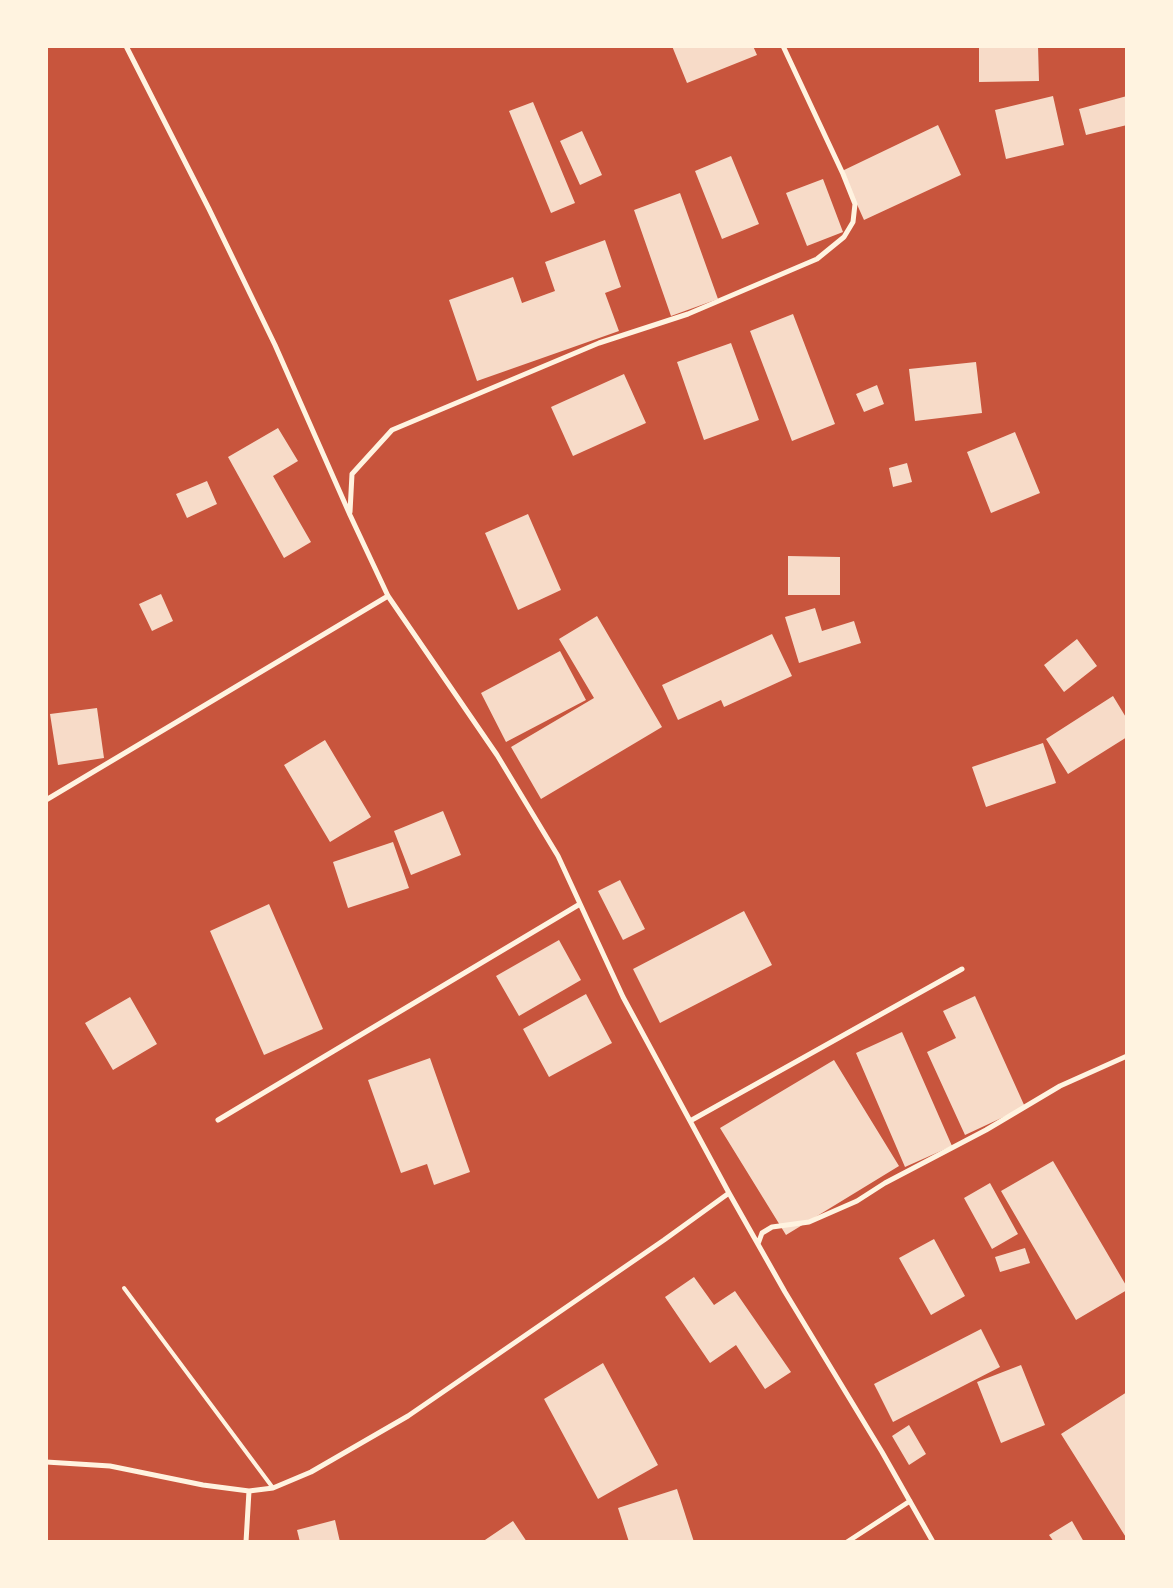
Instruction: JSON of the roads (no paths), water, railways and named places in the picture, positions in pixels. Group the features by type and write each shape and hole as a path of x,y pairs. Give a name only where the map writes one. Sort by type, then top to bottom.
{"street":[{"path":"126,46 205,201 271,337 388,596 497,755 558,856 623,997 729,1193 933,1542"},
{"path":"350,515 352,474 392,430 599,343 697,310 817,259 844,237 853,222 855,204 843,174 782,46"},
{"path":"46,800 388,596"},
{"path":"218,1120 580,904"},
{"path":"690,1121 962,969"},
{"path":"758,1244 762,1233 772,1227 809,1222 857,1201 885,1183 986,1130 1060,1086 1127,1056"},
{"path":"46,1462 110,1466 203,1485 249,1491 273,1488 312,1472 408,1416 664,1240 729,1193"},
{"path":"246,1542 249,1491"},
{"path":"847,1542 910,1501"}],"lane":[{"path":"124,1288 273,1488"}]}
